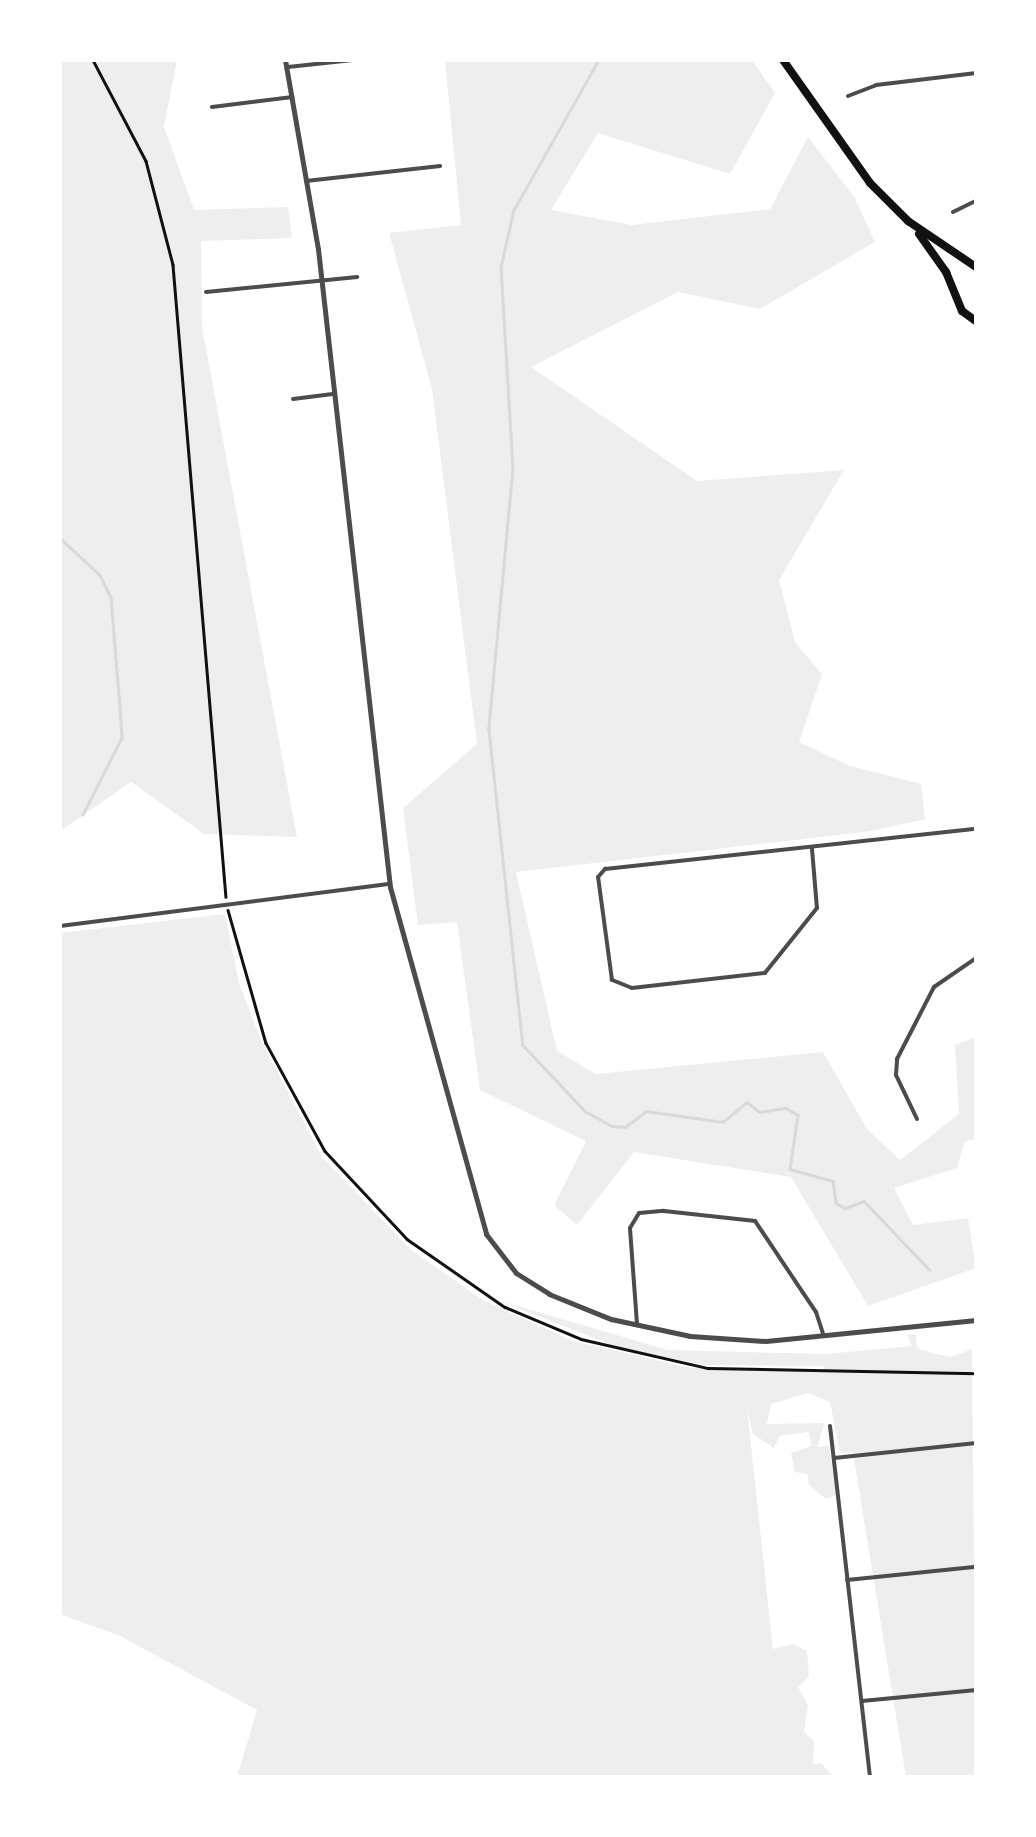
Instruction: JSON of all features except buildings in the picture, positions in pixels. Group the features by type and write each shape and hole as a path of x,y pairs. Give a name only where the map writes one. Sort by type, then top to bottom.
{"highway":[{"path":"782,60 856,168 906,220 946,272 962,311 976,321"},
{"path":"906,220 976,267"}],"street":[{"path":"353,60 286,64 322,279 390,884 486,1234 533,1286 638,1326 729,1340 976,1320"},
{"path":"848,96 874,85 976,74"},
{"path":"212,107 292,97"},
{"path":"306,180 440,166"},
{"path":"952,212 976,201"},
{"path":"206,292 357,277"},
{"path":"293,398 334,394"},
{"path":"812,849 816,912 767,971 733,978 616,984 605,936 603,870 976,829"},
{"path":"60,926 390,884"},
{"path":"917,1119 896,1075 897,1058 934,986 976,958"},
{"path":"638,1326 630,1228 641,1212 664,1211 756,1221 816,1312 823,1334"},
{"path":"830,1426 870,1777"},
{"path":"834,1458 976,1442"},
{"path":"847,1580 976,1567"},
{"path":"862,1701 976,1690"}],"shaded area":[{"path":"60,60 177,60 164,127 194,210 288,207 292,238 201,241 202,327 297,837 204,834 131,782 60,831"},
{"path":"445,60 752,60 775,93 730,174 598,133 551,210 632,225 770,209 808,137 855,198 875,242 760,309 678,292 531,367 697,481 844,470 779,580 795,642 822,674 799,742 850,766 921,784 925,819 872,831 516,872 557,1051 596,1074 823,1052 867,1129 900,1160 959,1114 955,1045 976,1037 976,1139 965,1141 957,1168 894,1188 913,1225 968,1218 976,1268 868,1306 791,1177 634,1152 577,1225 554,1205 586,1141 480,1090 457,922 418,925 403,808 477,744 432,389 389,233 461,225"},
{"path":"225,914 239,983 260,1038 322,1157 411,1250 483,1300 573,1341 691,1368 825,1372 823,1366 704,1365 619,1348 500,1301 668,1350 826,1354 912,1346 907,1334 916,1335 917,1348 932,1353 951,1357 972,1349 976,1777 906,1777 853,1453 840,1452 830,1402 808,1393 771,1404 767,1424 825,1423 817,1447 829,1446 836,1495 826,1499 809,1485 807,1474 795,1472 791,1453 811,1446 809,1432 779,1436 774,1448 753,1434 747,1408 773,1649 793,1644 807,1651 809,1677 798,1687 808,1705 804,1732 814,1741 813,1764 821,1763 833,1777 237,1777 257,1710 120,1636 60,1614 60,933"}],"waterway":[{"path":"599,60 514,210 501,267 513,468 489,729 523,1045 585,1111 612,1126 625,1127 646,1111 723,1122 747,1102 760,1112 786,1108 798,1115 790,1169 833,1181 836,1203 845,1208 864,1201 930,1270"},
{"path":"60,538 100,575 111,598 122,738 83,815"}]}
